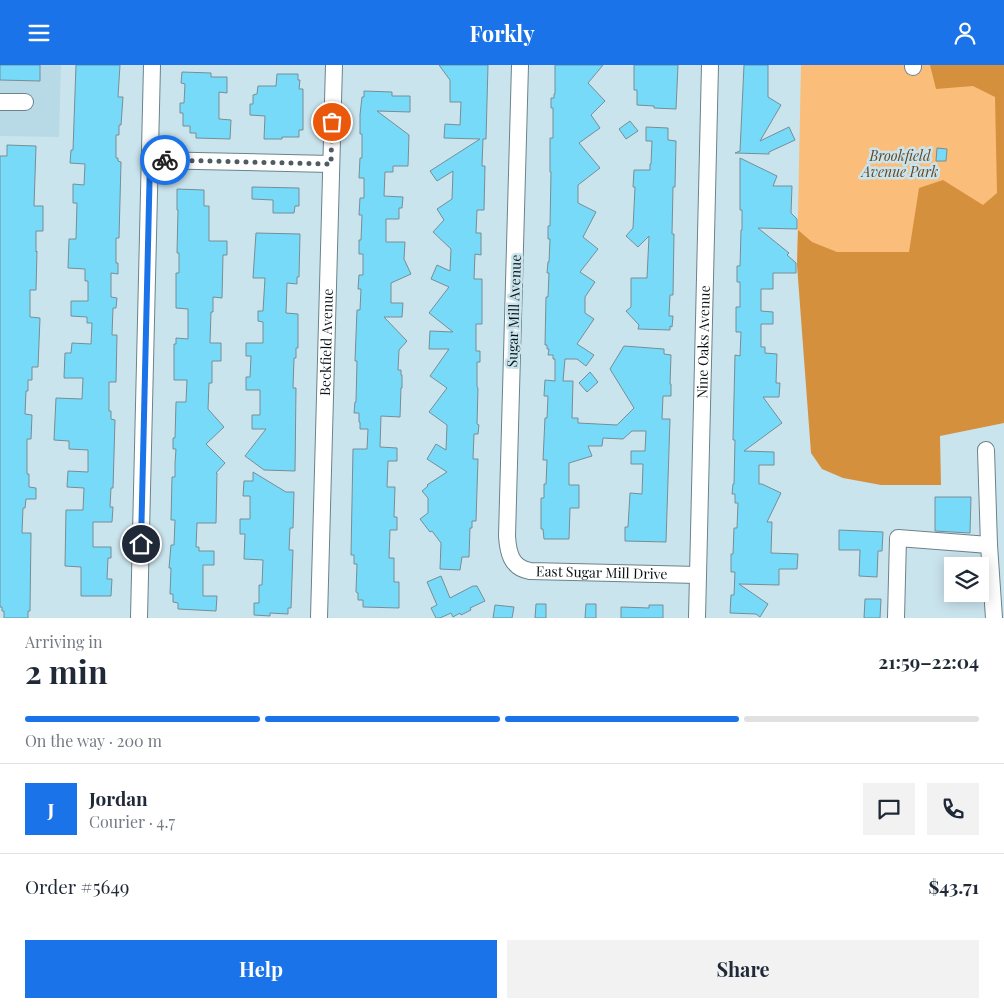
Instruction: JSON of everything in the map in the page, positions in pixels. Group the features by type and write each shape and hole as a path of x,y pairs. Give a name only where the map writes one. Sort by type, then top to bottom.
{"street":[{"path":"139,618 152,65"},
{"name":"Beckfield Avenue","path":"319,618 334,65"},
{"name":"Sugar Mill Avenue","path":"510,557 507,536 520,65"},
{"name":"Nine Oaks Avenue","path":"697,618 710,65"},
{"path":"0,102 25,102"},
{"path":"150,160 331,164"},
{"path":"986,450 989,545 994,618"},
{"path":"896,618 898,538 989,545"},
{"name":"East Sugar Mill Drive","path":"510,557 520,568 530,571 698,575"}],"shaded area":[{"path":"0,65 61,65 59,137 0,136"},
{"path":"930,65 1004,65 1004,423 940,436 941,485 881,485 843,478 822,469 811,453 797,265 798,230 812,242 837,252 909,252 919,188 943,180 983,205 997,193 995,97 973,86 936,89"}],"green space":[{"name":"Brookfield Avenue Park","path":"801,65 1004,65 1004,263 797,265"}],"building":[{"path":"0,65 40,65 40,81 0,80"},
{"path":"76,65 120,65 118,97 123,97 121,125 119,125 119,135 116,135 116,158 121,162 119,238 116,238 118,274 111,273 111,297 117,298 116,308 113,308 112,335 117,335 116,382 109,382 109,411 111,411 111,419 115,420 113,488 111,488 110,507 113,507 112,522 93,522 93,547 111,547 111,558 108,558 107,579 112,579 111,596 81,596 81,567 65,566 66,510 83,510 84,488 67,487 68,471 88,472 88,450 69,449 69,441 54,440 56,398 82,399 83,378 64,378 65,353 71,353 72,343 91,344 92,323 87,323 87,317 71,316 71,301 88,301 88,281 85,281 85,269 68,268 69,239 76,239 77,203 73,203 73,184 84,185 85,164 70,163 71,150 73,150"},
{"path":"439,65 488,65 486,139 483,139 482,166 485,166 484,210 477,210 476,233 481,233 481,255 475,254 474,279 482,279 482,324 476,324 476,351 480,351 480,362 477,362 477,424 479,425 478,434 474,434 473,459 478,459 476,521 472,521 472,528 470,528 469,557 462,557 460,570 440,569 441,543 420,519 428,513 428,498 422,491 427,485 447,472 427,459 436,444 446,450 447,425 429,412 447,388 430,376 449,349 429,349 430,331 453,332 429,313 449,287 431,279 437,265 450,271 451,249 433,232 444,220 437,209 452,199 453,171 437,181 430,171 480,139 444,138 445,124 460,125 461,102 450,102 450,80"},
{"path":"555,65 603,65 588,83 605,101 591,115 600,128 579,143 600,168 578,185 578,203 596,212 583,237 598,249 580,272 595,282 585,297 585,313 594,319 577,344 594,355 586,366 577,359 565,359 563,381 573,381 572,418 578,418 578,423 617,425 634,408 610,369 624,346 664,349 664,354 671,355 671,396 663,396 662,419 670,419 666,542 625,541 625,527 628,527 630,493 642,494 643,464 631,464 631,451 645,451 646,431 632,431 623,439 603,438 602,446 588,446 592,456 569,463 569,485 579,485 579,508 570,508 569,539 544,539 543,529 541,529 541,498 544,498 547,460 543,460 548,396 544,396 545,380 555,381 555,359 553,359 553,355 548,355 549,349 545,345 550,239 548,239 548,226 550,226 550,138 553,138 551,98 554,98 555,94"},
{"path":"634,65 678,65 676,109 637,105 637,90 634,90"},
{"path":"744,65 768,65 768,97 781,105 760,141 789,127 795,140 769,152 769,154 735,153 740,151"},
{"path":"182,72 211,73 211,77 227,77 227,93 219,92 219,119 231,120 230,139 196,138 196,133 190,133 190,126 183,126 183,113 180,113 180,103 184,103 185,84 181,83"},
{"path":"277,74 298,74 298,80 300,80 299,89 303,89 303,130 299,130 299,137 264,139 265,116 250,115 250,104 253,104 253,95 257,94 258,86 276,86"},
{"path":"364,91 392,92 392,96 410,96 410,112 377,111 409,135 408,166 393,166 393,172 385,172 384,196 403,197 402,208 399,208 399,219 386,219 386,242 405,242 404,259 411,274 391,283 391,303 403,303 402,317 384,317 407,341 399,350 398,370 401,370 402,375 400,417 381,416 380,447 397,448 397,461 388,461 387,487 395,487 394,517 397,517 397,530 390,530 389,558 394,558 394,582 399,582 399,608 363,607 363,600 358,600 358,593 356,592 357,564 354,564 354,555 351,555 353,449 367,449 368,429 360,429 359,413 354,413 356,402 357,310 360,310 361,289 358,289 359,275 363,275 363,254 359,254 362,215 359,215 360,198 364,198 364,178 359,178 360,158 362,158 360,115"},
{"path":"630,121 638,131 626,139 619,129"},
{"path":"646,127 668,128 668,140 676,141 672,234 674,234 673,295 670,295 669,316 673,316 670,330 638,329 639,325 626,311 631,307 631,278 647,278 649,236 638,247 626,236 633,228 634,170 650,170 652,141 646,141"},
{"path":"7,145 36,146 34,206 43,206 43,231 36,231 36,290 30,290 30,317 40,318 38,367 32,367 32,380 28,380 25,414 32,415 31,439 27,439 27,474 29,474 29,487 36,488 36,499 26,499 25,508 23,508 22,533 31,533 30,611 28,611 28,618 4,618 4,611 0,607 0,156 7,156"},
{"path":"937,148 947,149 946,161 936,161"},
{"path":"740,158 777,176 773,186 792,186 791,213 797,219 797,229 758,228 789,253 787,255 796,263 796,273 773,273 773,289 761,289 761,311 773,312 773,324 761,324 761,347 765,347 765,353 777,354 776,383 780,383 779,397 763,397 782,423 744,451 774,452 774,465 759,465 759,484 781,493 767,522 772,522 771,553 798,554 797,569 779,569 779,585 739,584 768,604 760,617 756,614 730,613 731,595 734,595 735,572 731,572 731,554 733,554 734,528 737,528 738,503 735,503 735,494 732,494 735,440 733,440 735,355 740,356 741,332 736,332 736,307 740,307 740,282 737,282 737,266 740,266 742,230"},
{"path":"252,187 299,188 299,206 295,206 294,213 273,213 273,200 252,199"},
{"path":"177,189 204,190 204,206 209,206 209,241 227,241 227,255 223,255 222,298 213,297 213,312 211,312 210,343 221,343 221,361 212,361 212,383 209,383 208,409 224,427 206,444 225,463 216,473 216,523 197,523 196,547 199,547 199,551 214,551 214,565 203,565 203,596 217,596 216,611 178,609 178,603 173,602 173,594 170,594 171,568 169,568 171,545 174,545 175,520 171,520 172,477 175,477 176,449 173,449 173,438 175,438 176,402 186,402 187,380 174,380 174,344 176,344 176,338 188,339 188,309 176,308 176,273 179,273 179,253 177,253"},
{"path":"256,233 300,234 299,277 297,277 297,284 287,283 286,313 298,314 298,348 296,348 296,358 294,358 293,388 296,388 295,471 264,470 245,456 266,429 252,429 252,415 260,415 260,390 246,390 246,377 250,377 251,356 246,356 246,343 263,343 263,322 258,321 258,311 263,311 265,278 253,278"},
{"path":"590,372 598,382 587,392 579,383"},
{"path":"253,472 286,492 294,492 293,528 290,528 289,550 293,550 291,608 288,608 288,614 270,613 270,616 254,615 254,603 259,603 259,585 262,585 263,560 244,559 245,534 240,534 240,519 250,519 250,496 243,496 244,481 253,481"},
{"path":"935,497 971,497 970,533 935,531"},
{"path":"839,530 883,532 882,551 878,551 877,577 859,576 860,550 839,550"},
{"path":"441,576 450,598 473,586 477,586 485,601 470,608 471,610 461,615 460,613 453,617 451,613 436,618 431,608 437,605 427,582"},
{"path":"865,599 881,599 880,618 864,618"},
{"path":"536,604 546,604 546,618 535,618"},
{"path":"586,604 596,604 596,618 585,618"},
{"path":"495,605 514,607 512,618 493,618"},
{"path":"649,605 663,605 663,618 621,618 621,607 649,608"}],"way so far":[{"path":"165,160 331,164 332,122"}],"route":[{"path":"141,544 150,160 165,160"}]}
